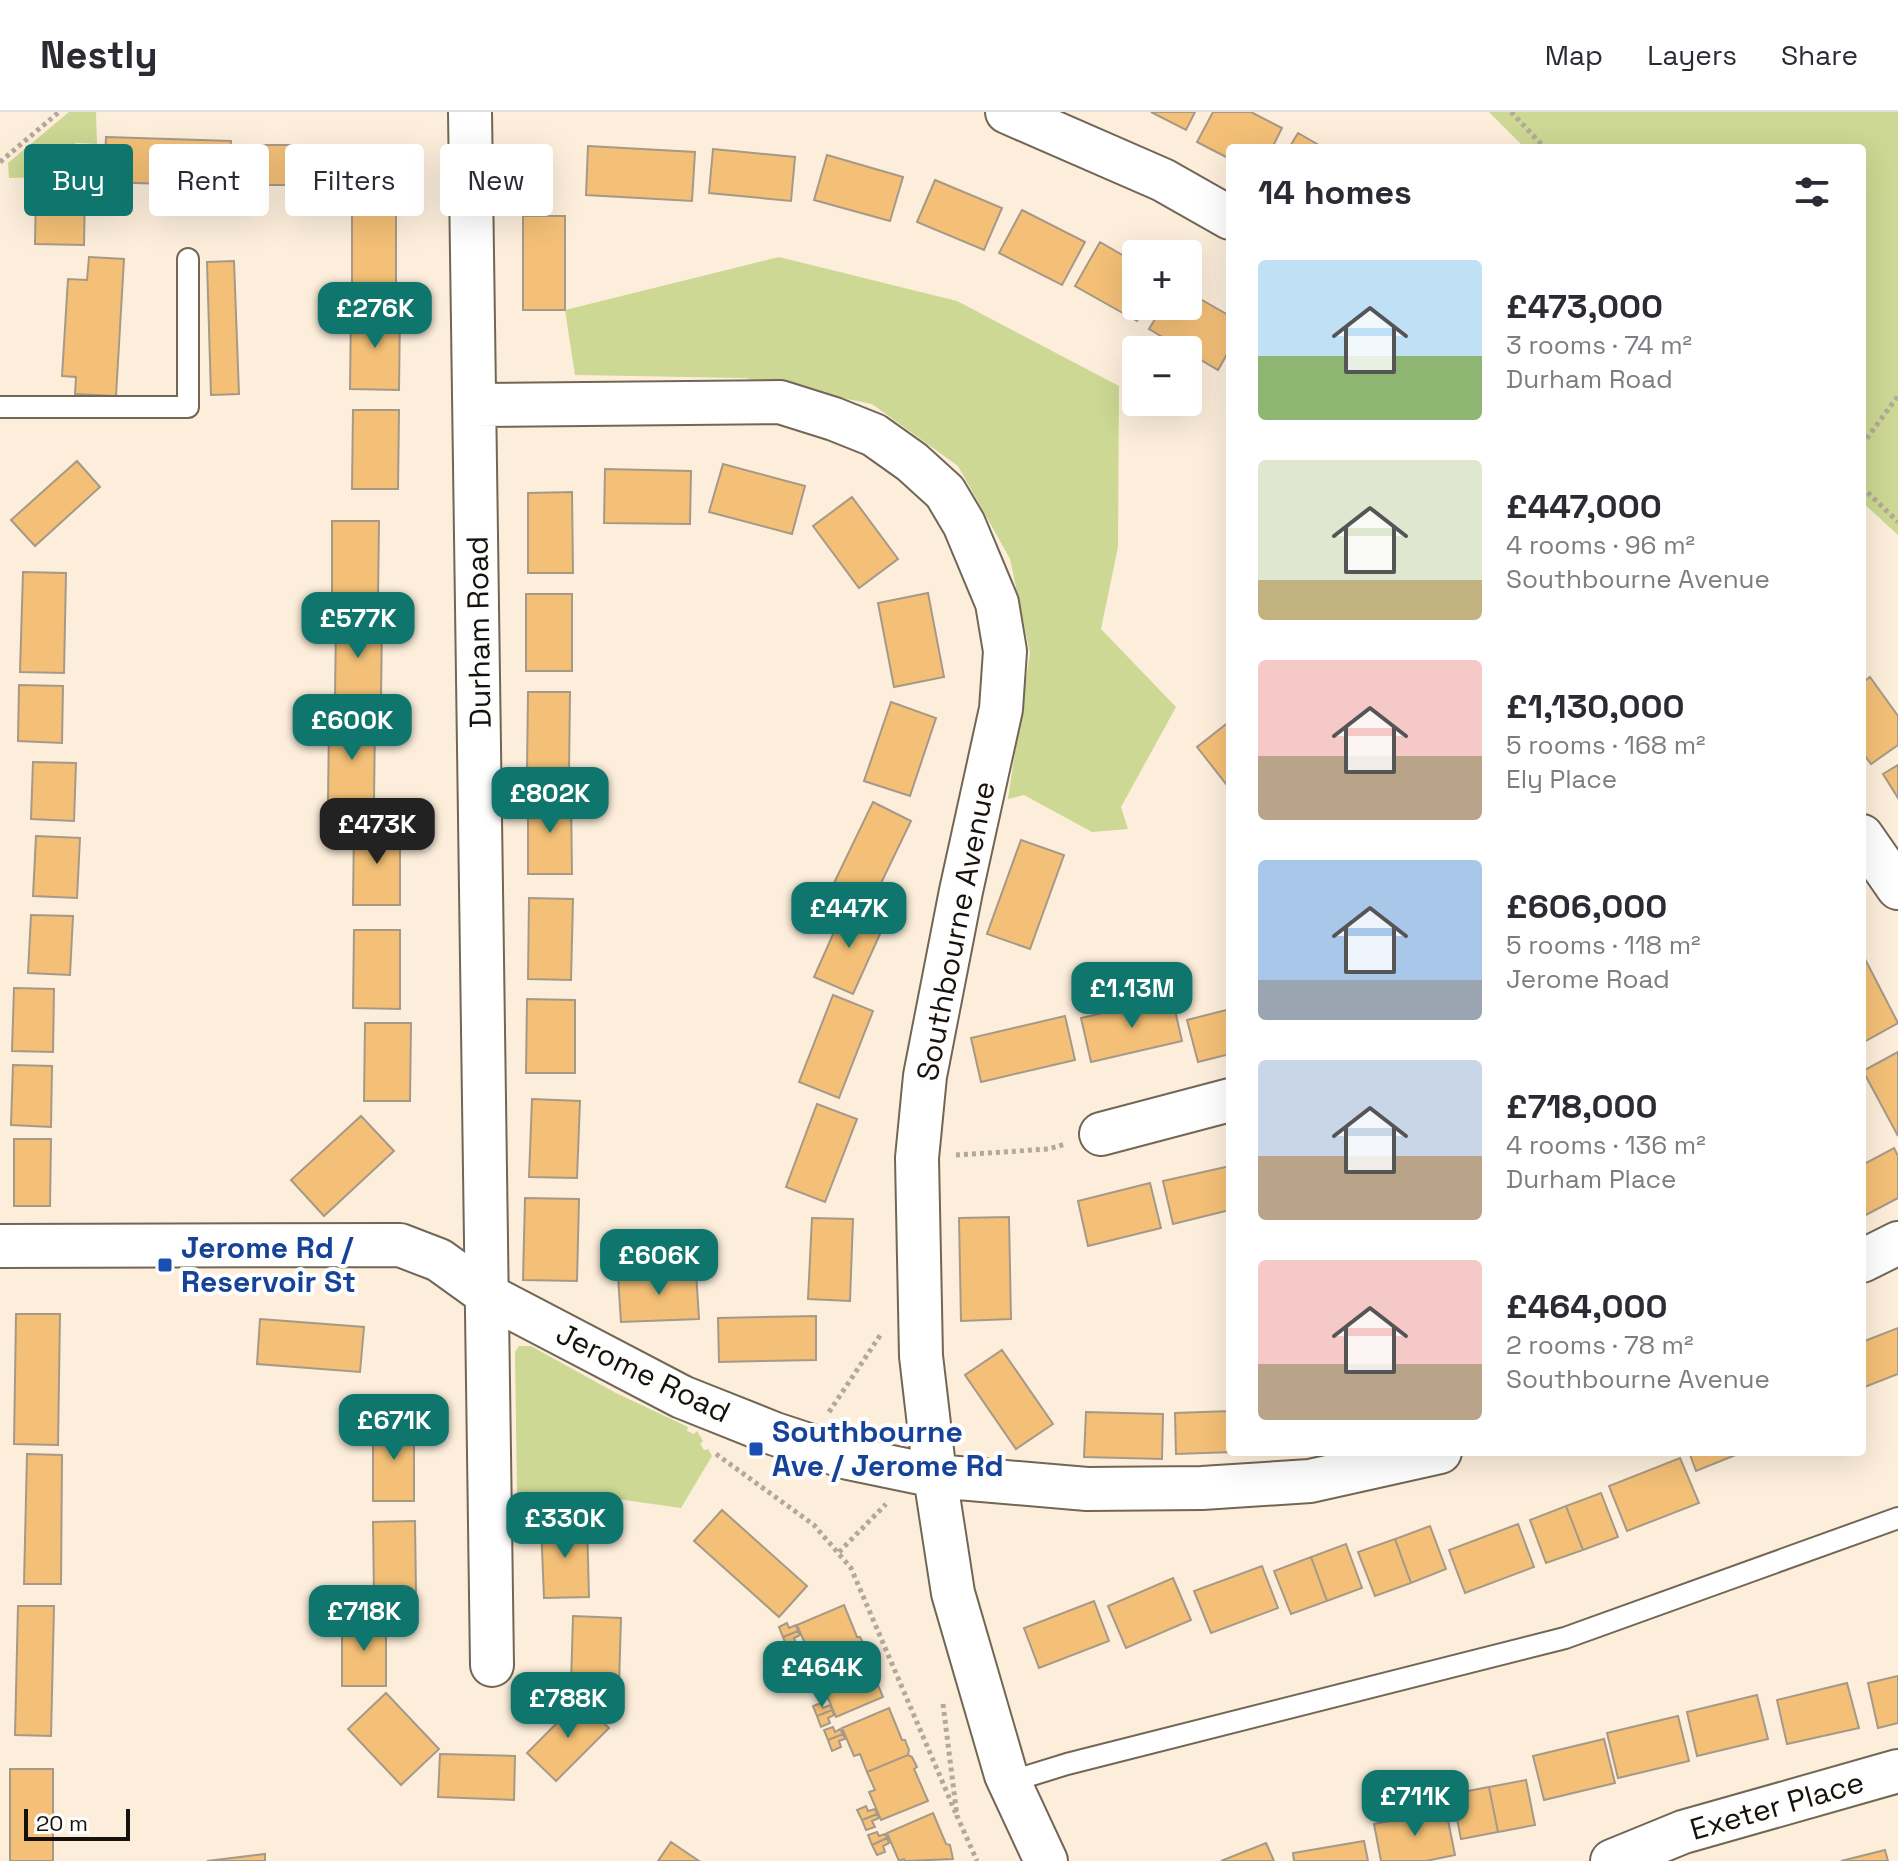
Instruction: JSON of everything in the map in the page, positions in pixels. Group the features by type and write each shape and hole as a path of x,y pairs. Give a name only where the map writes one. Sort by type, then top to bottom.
{"street":[{"name":"Durham Road","path":"470,112 492,1665"},
{"path":"1007,112 1163,180 1226,216"},
{"name":"Southbourne Avenue","path":"476,405 780,402 834,419 874,435 912,462 945,492 964,524 997,603 1005,651 1001,709 925,1076 917,1158 921,1356 953,1593 1009,1782 1046,1861"},
{"path":"1866,842 1898,888"},
{"path":"1101,1134 1226,1101"},
{"path":"1866,1259 1898,1243"},
{"name":"Jerome Road","path":"0,1246 400,1245 439,1260 489,1296 682,1397 848,1458 935,1476 1087,1489 1202,1488 1310,1481 1422,1456"},
{"name":"Exeter Place","path":"1612,1861 1683,1832 1898,1771"}],"lane":[{"path":"0,407 188,407 188,259"},
{"path":"1009,1782 1067,1764 1565,1638 1898,1518"}],"path":[{"path":"0,162 59,112"},
{"path":"1511,112 1541,144"},
{"path":"1866,440 1898,396"},
{"path":"1866,491 1898,522"},
{"path":"917,1158 1049,1149 1101,1134"},
{"path":"807,1444 885,1328"},
{"path":"731,1416 715,1454 814,1525 851,1568 977,1861"},
{"path":"839,1552 888,1503"},
{"path":"941,1693 957,1816"}],"green space":[{"path":"69,112 96,112 97,144 31,144"},
{"path":"1489,112 1898,112 1898,535 1866,506 1866,144 1521,144"},
{"path":"24,150 24,178 9,178 8,163"},
{"path":"779,257 957,301 1119,386 1118,547 1101,629 1176,707 1121,807 1128,829 1092,832 1024,795 1008,799 1030,653 1010,559 958,466 872,404 745,378 575,375 565,310"},
{"path":"519,1346 531,1346 616,1393 688,1427 687,1431 694,1434 697,1431 703,1441 700,1444 712,1456 681,1508 596,1496 517,1494 515,1352"}],"building":[{"path":"1151,112 1195,112 1186,130"},
{"path":"1213,112 1251,112 1282,128 1274,144 1226,144 1226,157 1197,142"},
{"path":"1298,133 1317,144 1291,144"},
{"path":"106,137 231,141 231,144 149,144 149,183 133,183 133,144 106,144"},
{"path":"269,145 285,145 285,185 269,185"},
{"path":"588,146 695,152 692,201 586,195"},
{"path":"713,149 795,157 791,201 709,193"},
{"path":"827,155 903,177 890,221 814,200"},
{"path":"935,180 1002,208 984,250 917,222"},
{"path":"1022,210 1085,242 1062,285 999,253"},
{"path":"36,216 85,216 84,245 35,244"},
{"path":"352,216 396,216 396,284 352,285"},
{"path":"523,216 565,216 565,310 523,310"},
{"path":"1100,242 1122,255 1122,313 1075,286"},
{"path":"89,257 124,259 116,396 75,394 76,377 62,376 68,279 87,280"},
{"path":"234,261 239,394 211,395 207,262"},
{"path":"1202,300 1226,314 1226,356 1218,370 1202,360 1202,336 1161,336 1149,329 1154,320 1202,320"},
{"path":"351,309 400,310 399,390 350,389"},
{"path":"353,410 399,410 398,489 352,489"},
{"path":"77,461 100,487 35,546 11,520"},
{"path":"723,464 805,486 792,534 709,512"},
{"path":"605,469 691,471 690,524 604,523"},
{"path":"572,492 573,573 528,573 528,493"},
{"path":"852,497 898,559 859,588 813,526"},
{"path":"332,521 379,521 378,600 332,600"},
{"path":"23,572 66,573 64,673 20,672"},
{"path":"928,593 944,677 894,687 878,603"},
{"path":"526,594 572,594 572,671 526,671"},
{"path":"336,621 382,621 381,699 335,699"},
{"path":"1870,677 1898,716 1898,745 1871,764 1866,757 1866,680"},
{"path":"19,685 63,686 62,743 18,741"},
{"path":"528,692 570,692 569,773 527,772"},
{"path":"891,702 936,718 910,796 864,781"},
{"path":"329,722 375,722 374,801 328,801"},
{"path":"1226,724 1226,784 1197,747"},
{"path":"33,762 76,763 74,821 31,819"},
{"path":"1898,765 1898,798 1883,774"},
{"path":"528,795 571,795 572,874 528,874"},
{"path":"873,802 911,821 871,904 833,885"},
{"path":"354,826 400,827 400,905 353,905"},
{"path":"36,836 80,838 77,898 33,896"},
{"path":"1021,840 1064,855 1030,949 987,934"},
{"path":"529,898 573,899 571,980 528,979"},
{"path":"846,905 885,923 853,994 814,977"},
{"path":"31,915 73,916 70,975 28,973"},
{"path":"354,930 400,930 400,1009 353,1008"},
{"path":"1866,961 1898,1023 1866,1041"},
{"path":"14,988 54,989 53,1052 12,1051"},
{"path":"833,995 873,1011 839,1098 799,1082"},
{"path":"1172,997 1182,1041 1091,1062 1081,1018"},
{"path":"527,999 575,1000 575,1073 526,1073"},
{"path":"1226,1010 1226,1055 1198,1062 1187,1020"},
{"path":"1065,1016 1075,1060 981,1082 971,1038"},
{"path":"365,1023 411,1023 410,1101 364,1101"},
{"path":"1898,1052 1898,1136 1866,1077 1866,1069"},
{"path":"13,1065 52,1066 51,1127 11,1125"},
{"path":"532,1099 580,1101 577,1178 529,1177"},
{"path":"817,1104 857,1119 825,1202 786,1187"},
{"path":"361,1116 394,1151 324,1216 291,1180"},
{"path":"14,1139 51,1139 50,1206 14,1206"},
{"path":"1894,1148 1898,1156 1898,1198 1866,1215 1866,1163"},
{"path":"1226,1167 1226,1211 1173,1224 1163,1181"},
{"path":"1150,1183 1161,1228 1088,1246 1078,1201"},
{"path":"525,1198 579,1199 577,1281 523,1280"},
{"path":"1009,1217 1011,1319 961,1321 959,1218"},
{"path":"812,1218 853,1219 850,1301 808,1299"},
{"path":"696,1272 699,1319 621,1322 618,1276"},
{"path":"16,1314 60,1314 58,1445 14,1444"},
{"path":"816,1316 816,1360 719,1362 718,1318"},
{"path":"260,1319 364,1327 360,1372 257,1364"},
{"path":"1898,1328 1898,1374 1866,1386 1866,1340"},
{"path":"1002,1350 1053,1424 1016,1449 965,1375"},
{"path":"1226,1411 1226,1452 1176,1454 1175,1413"},
{"path":"1086,1412 1163,1414 1162,1459 1084,1457"},
{"path":"373,1423 414,1423 414,1501 373,1501"},
{"path":"27,1454 62,1455 61,1584 24,1584"},
{"path":"1690,1456 1733,1456 1696,1471"},
{"path":"1680,1458 1699,1503 1627,1531 1609,1486"},
{"path":"1601,1493 1618,1537 1583,1550 1566,1506"},
{"path":"1566,1506 1583,1550 1546,1563 1530,1520"},
{"path":"722,1510 807,1586 779,1617 694,1541"},
{"path":"415,1521 416,1595 374,1595 373,1522"},
{"path":"587,1523 589,1597 544,1598 541,1524"},
{"path":"1518,1524 1534,1567 1465,1593 1449,1550"},
{"path":"1430,1526 1446,1569 1411,1583 1395,1539"},
{"path":"1395,1539 1411,1583 1375,1596 1358,1552"},
{"path":"1346,1544 1362,1588 1327,1601 1311,1557"},
{"path":"1311,1557 1327,1601 1291,1614 1274,1571"},
{"path":"1262,1566 1278,1608 1211,1633 1194,1591"},
{"path":"1173,1578 1191,1620 1126,1648 1108,1606"},
{"path":"1094,1601 1109,1641 1039,1668 1024,1628"},
{"path":"844,1605 857,1637 865,1646 863,1651 823,1669 815,1651 809,1653 797,1625"},
{"path":"18,1606 54,1606 51,1736 15,1735"},
{"path":"573,1616 621,1618 619,1685 571,1684"},
{"path":"342,1620 386,1620 386,1686 342,1686"},
{"path":"787,1623 789,1628 796,1625 798,1631 783,1637 779,1627"},
{"path":"798,1631 800,1635 794,1638 796,1643 787,1647 783,1637"},
{"path":"863,1651 872,1663 870,1666 883,1697 836,1717 824,1689 830,1687 823,1669"},
{"path":"1898,1676 1898,1723 1878,1728 1868,1683"},
{"path":"1847,1683 1859,1728 1787,1744 1777,1700"},
{"path":"386,1693 439,1749 401,1785 348,1729"},
{"path":"1757,1695 1768,1739 1697,1756 1687,1712"},
{"path":"580,1700 609,1728 556,1781 527,1753"},
{"path":"821,1703 823,1708 830,1705 832,1710 817,1716 813,1706"},
{"path":"889,1708 902,1740 905,1740 908,1755 867,1772 860,1754 854,1756 842,1728"},
{"path":"832,1710 834,1715 828,1718 830,1723 821,1727 817,1716"},
{"path":"1678,1716 1689,1761 1618,1778 1607,1733"},
{"path":"833,1727 835,1732 840,1729 843,1734 828,1740 824,1730"},
{"path":"843,1734 845,1739 839,1741 841,1747 832,1751 828,1740"},
{"path":"1604,1739 1615,1783 1544,1800 1533,1756"},
{"path":"440,1754 515,1756 514,1800 438,1797"},
{"path":"908,1755 917,1767 914,1769 928,1801 881,1820 869,1792 875,1790 867,1772"},
{"path":"10,1769 53,1769 53,1861 10,1861"},
{"path":"1526,1780 1535,1825 1498,1832 1489,1787"},
{"path":"1489,1787 1498,1832 1461,1839 1452,1794"},
{"path":"866,1806 868,1811 875,1809 877,1814 862,1820 857,1810"},
{"path":"1446,1810 1455,1855 1426,1861 1381,1861 1374,1824"},
{"path":"933,1813 946,1844 950,1845 953,1859 899,1861 887,1833"},
{"path":"877,1814 879,1818 872,1821 875,1827 866,1830 862,1820"},
{"path":"877,1832 879,1836 885,1834 887,1838 872,1845 868,1835"},
{"path":"887,1838 889,1843 883,1846 885,1852 877,1855 872,1845"},
{"path":"1364,1841 1368,1861 1294,1861 1293,1853"},
{"path":"671,1842 699,1861 658,1861"},
{"path":"1266,1843 1274,1861 1221,1861"},
{"path":"1885,1850 1888,1861 1841,1861"},
{"path":"265,1854 265,1861 207,1861"}],"place":[{"name":"Jerome Rd / Reservoir St","path":"165,1265"},
{"name":"Southbourne Ave / Jerome Rd","path":"756,1449"}]}
